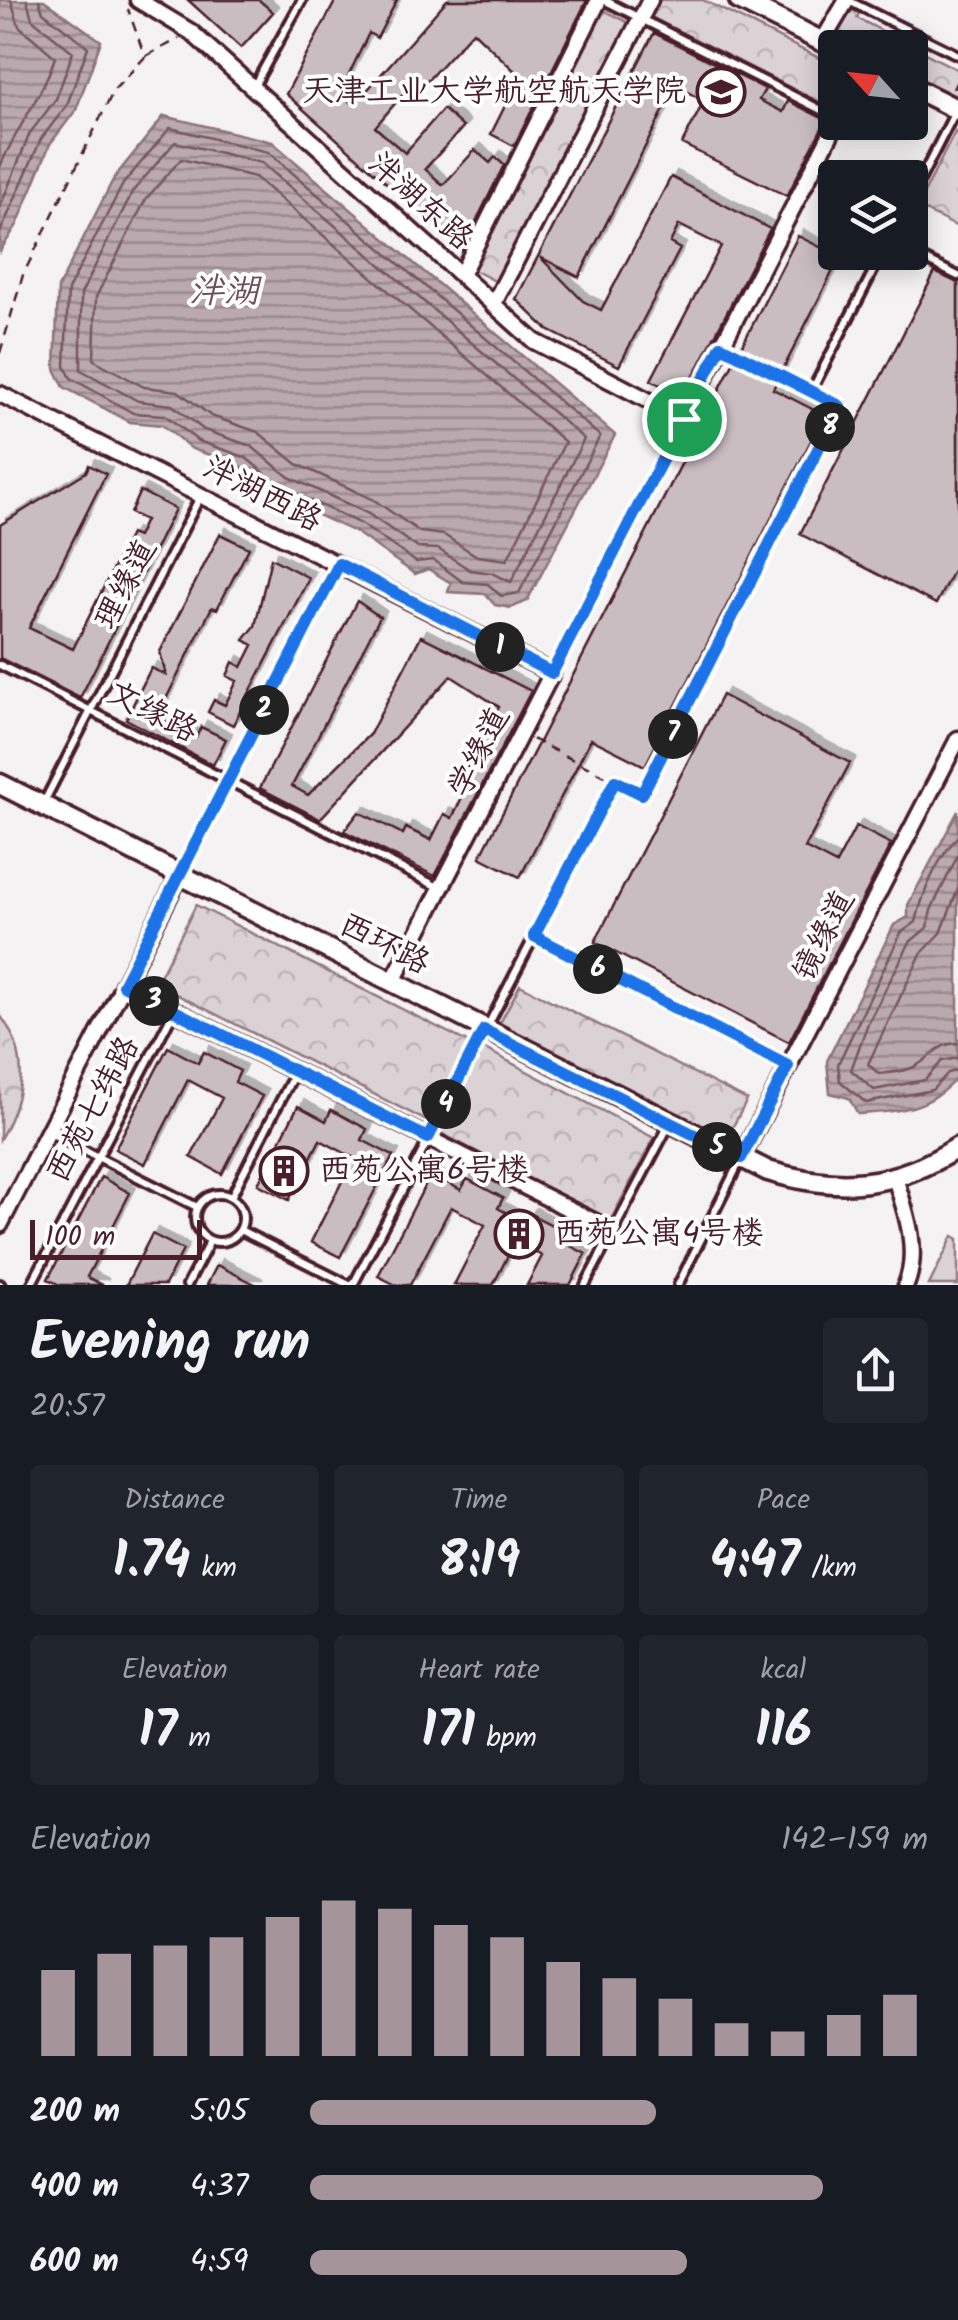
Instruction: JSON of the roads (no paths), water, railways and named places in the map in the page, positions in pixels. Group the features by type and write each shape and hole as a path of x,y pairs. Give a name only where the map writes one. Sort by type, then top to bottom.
{"street":[{"name":"泮湖东路","path":"138,0 191,32 534,342 684,419 826,140"},
{"path":"460,275 602,0"},
{"path":"493,305 650,0"},
{"path":"740,0 818,40"},
{"path":"835,30 848,0"},
{"path":"928,95 957,110"},
{"name":"泮湖西路","path":"0,394 552,673"},
{"name":"学缘道","path":"392,982 552,673"},
{"name":"镜缘道","path":"741,1158 958,739"},
{"name":"西环路","path":"0,784 741,1158 812,1184 895,1178"},
{"path":"0,1225 180,875"},
{"path":"123,985 613,1231"},
{"path":"906,1285 912,1271 910,1222 895,1178 958,1147"}],"lane":[{"path":"252,88 302,0"},
{"path":"602,0 818,111"},
{"path":"848,0 958,56"},
{"path":"928,166 957,110"},
{"path":"928,261 958,276"},
{"path":"840,406 811,392 874,270"},
{"name":"理缘道","path":"42,805 201,495"},
{"path":"180,875 339,564"},
{"name":"文缘路","path":"0,664 441,888"},
{"path":"240,1230 351,1285 615,781 642,794"},
{"path":"534,936 788,1066"},
{"name":"西苑七纬路","path":"32,1285 174,1012"},
{"path":"231,1197 295,1072"},
{"path":"585,1285 670,1124"},
{"path":"48,1132 198,1208"},
{"path":"678,1285 741,1158"},
{"path":"212,1195 231,1197 241,1208 240,1230 224,1242 210,1241 196,1227 198,1208 212,1195"},
{"path":"188,1285 210,1241"}],"water":[{"path":"0,0 44,0 101,41 76,110 50,144 17,225 0,251"},
{"name":"泮湖","path":"164,116 272,142 615,435 527,601 511,608 495,605 485,594 448,592 451,583 428,569 415,574 357,533 278,497 241,466 192,449 162,425 130,422 64,387 55,369 58,288 114,178"},
{"path":"958,811 958,1076 937,1096 914,1107 858,1114 849,1098 830,1093 827,1061 894,925 908,917 908,905"}],"place":[{"name":"天津工业大学航空航天学院","path":"721,92"},
{"name":"西苑公寓6号楼","path":"284,1171"},
{"name":"西苑公寓4号楼","path":"519,1234"}]}
